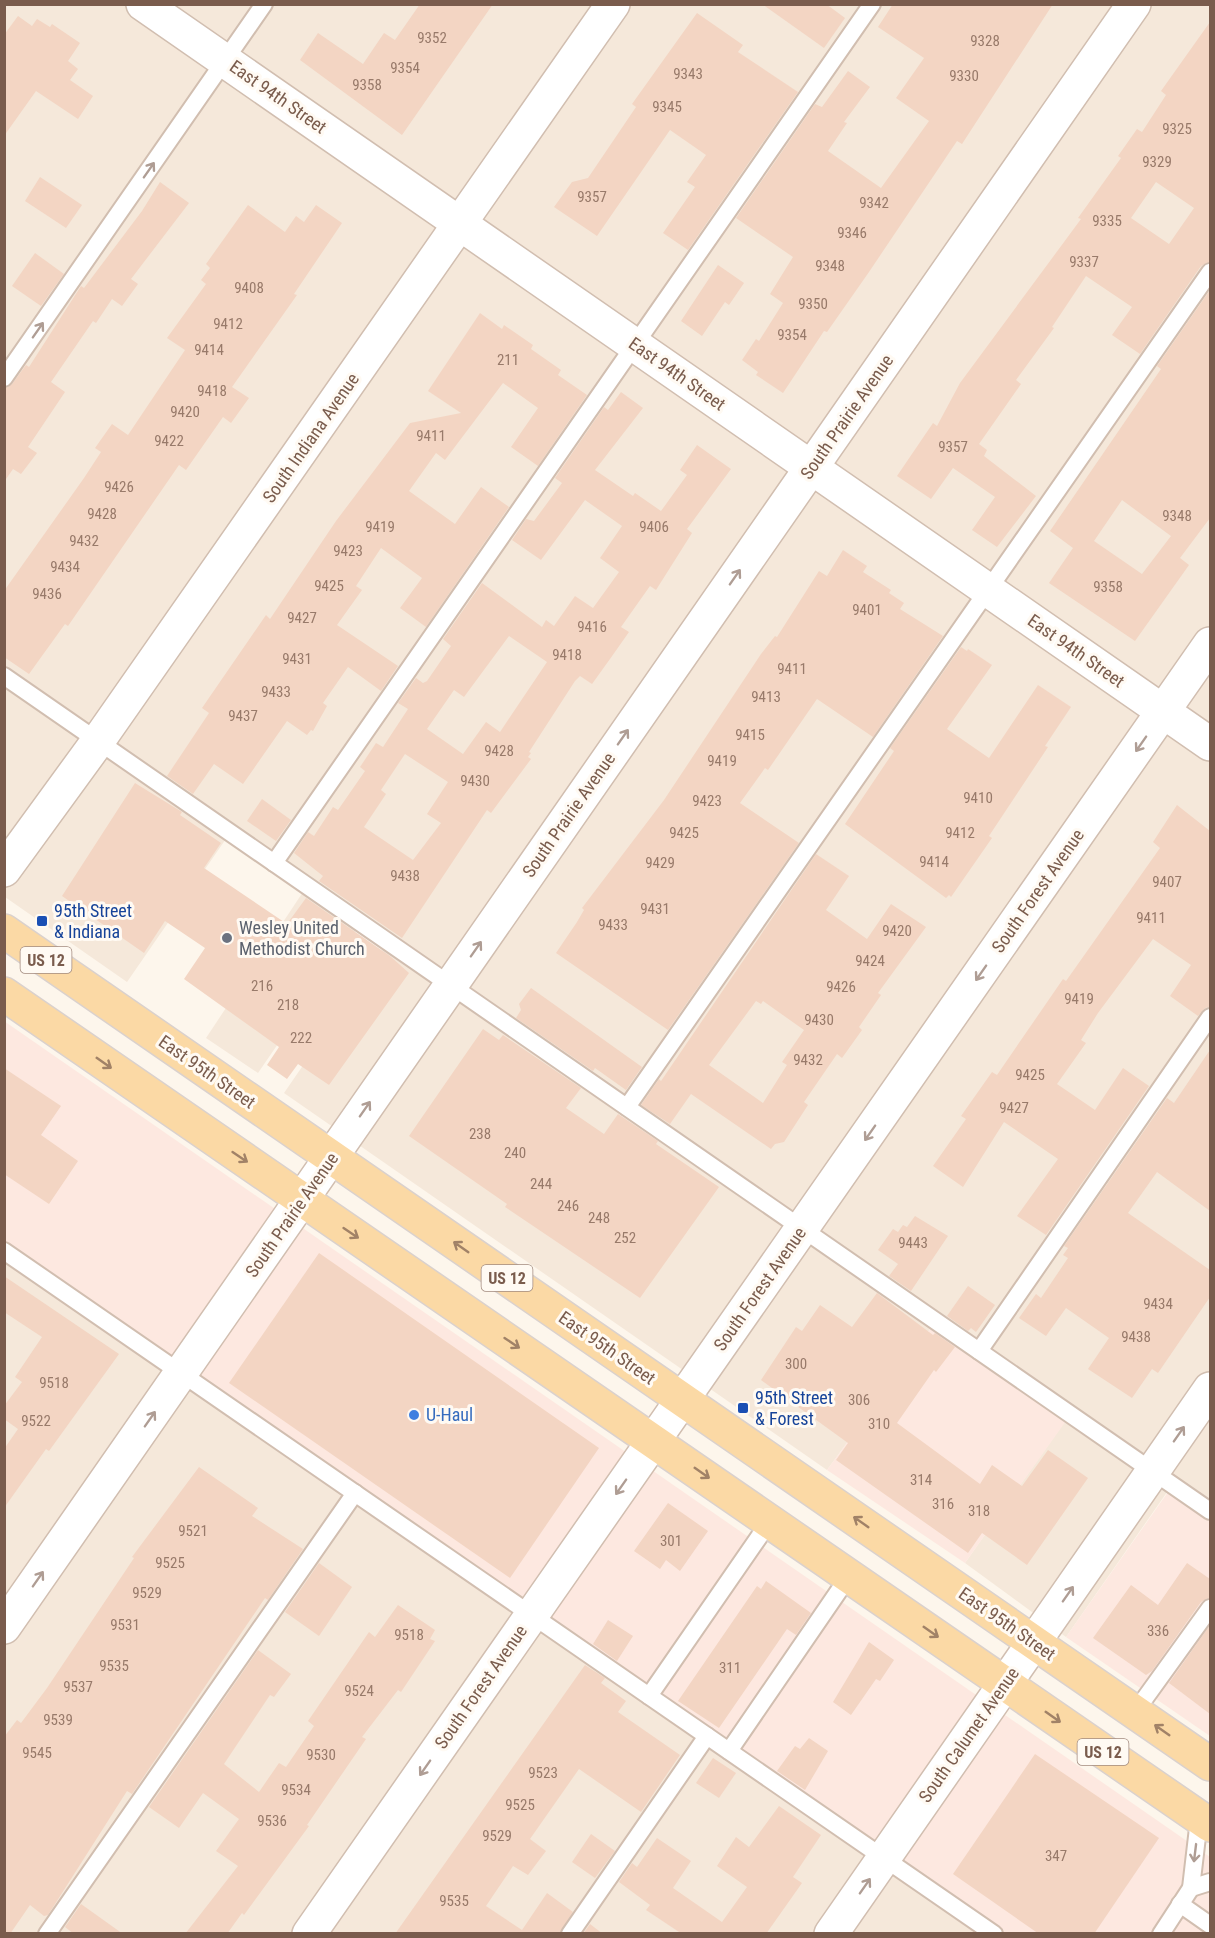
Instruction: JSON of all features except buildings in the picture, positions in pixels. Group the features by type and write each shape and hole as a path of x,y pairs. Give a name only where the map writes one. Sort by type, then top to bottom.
{"main road":[{"name":"East 95th Street","path":"4,931 1210,1764"},
{"name":"US 12","path":"4,994 654,1439 1206,1822"}],"street":[{"name":"East 94th Street","path":"143,4 1210,744"},
{"name":"South Indiana Avenue","path":"4,870 98,741 614,4"},
{"name":"South Prairie Avenue","path":"4,1627 1134,4"},
{"name":"South Forest Avenue","path":"309,1934 1210,644"},
{"name":"South Calumet Avenue","path":"831,1934 1210,1389"}],"lane":[{"path":"4,378 264,4"},
{"path":"274,863 872,4"},
{"path":"627,1107 1210,272"},
{"path":"4,676 1210,1511"},
{"path":"979,1351 1210,1017"},
{"path":"4,1251 994,1934"},
{"path":"47,1934 355,1493"},
{"path":"649,1696 770,1521"},
{"path":"729,1751 849,1576"},
{"path":"1135,1712 1210,1608"},
{"path":"570,1934 708,1736"},
{"path":"1161,1934 1191,1888 1198,1828 1206,1822"},
{"path":"1191,1888 1210,1882"},
{"path":"1180,1904 1210,1925"}],"shaded area":[{"path":"5,5 1210,5 1210,1511 1172,1485 1066,1637 965,1563 1070,1414 936,1321 827,1470 284,1093 388,942 361,923 258,1073 206,1038 307,886 230,833 127,982 5,897"},
{"path":"4,1021 1210,1857 1210,1933 987,1933 5,1255"},
{"path":"5,1255 987,1933 5,1933"},
{"path":"936,1321 1071,1414 965,1563 827,1470"},
{"path":"1173,1485 1210,1511 1210,1736 1066,1637"}],"place":[{"name":"95th Street & Indiana","path":"42,921"},
{"name":"Wesley United Methodist Church","path":"227,938"},
{"name":"95th Street & Forest","path":"743,1408"},
{"name":"U-Haul","path":"414,1415"}]}
